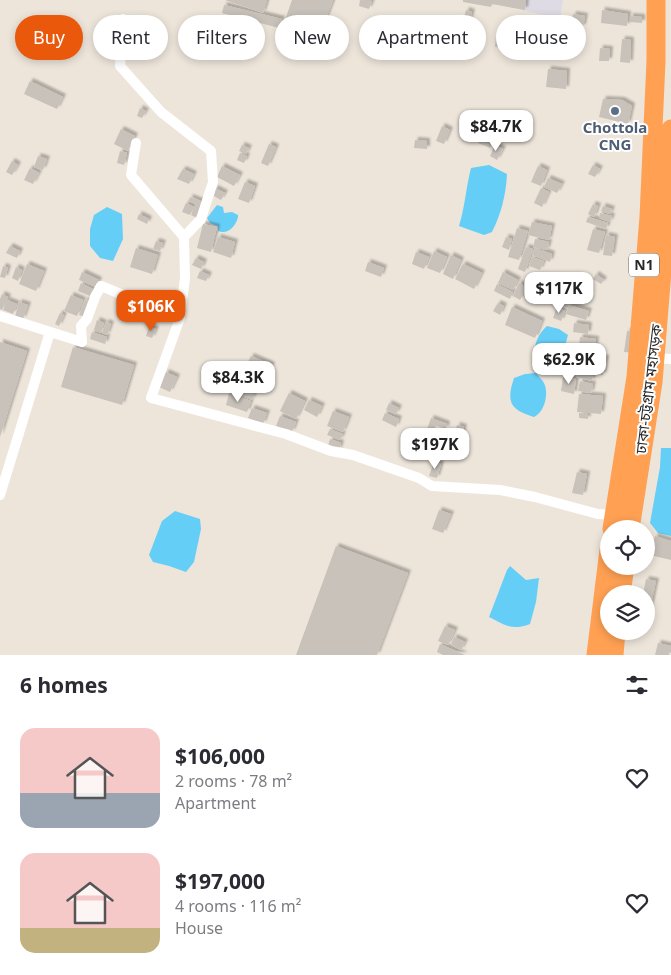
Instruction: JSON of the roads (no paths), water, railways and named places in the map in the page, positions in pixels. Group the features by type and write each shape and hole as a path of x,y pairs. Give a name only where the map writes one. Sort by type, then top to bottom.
{"highway":[{"name":"ঢাকা-চট্টগ্রাম মহাসড়ক","path":"612,520 636,377 649,217 656,61 656,0"},
{"name":"ঢাকা-চট্টগ্রাম মহাসড়ক","path":"631,520 653,382 663,359 666,222 671,129"},
{"path":"596,655 606,575"},
{"path":"614,655 615,640"}],"street":[{"path":"120,60 120,66 161,112 211,151 213,182 201,219 184,237"},
{"path":"136,143 132,175 184,237 185,278 180,318 151,398 286,434 331,451 353,455 419,478 432,486 500,490 535,496 598,514 608,520"},
{"path":"0,316 82,342 81,326 87,319 101,286 180,318"},
{"path":"0,495 50,332"}],"water":[{"path":"489,165 507,174 504,197 498,218 492,232 484,235 459,226 471,168"},
{"path":"217,205 223,207 224,213 232,212 238,215 235,224 228,231 218,231 218,226 210,223 207,218"},
{"path":"107,207 122,214 123,239 113,261 100,258 90,246 90,229 94,215"},
{"path":"547,326 559,329 568,335 560,364 543,361 536,354 536,344 540,334"},
{"path":"536,373 544,383 546,397 541,411 534,417 515,408 510,399 510,393 514,378"},
{"path":"661,448 671,448 671,536 658,533 655,529 655,520 651,520 660,467"},
{"path":"175,511 200,519 201,529 194,562 186,572 153,562 149,555 162,521"},
{"path":"510,566 526,580 539,578 536,602 530,624 524,626 509,626 489,617"}],"place":[{"name":"Chottola CNG","path":"615,111"}]}
